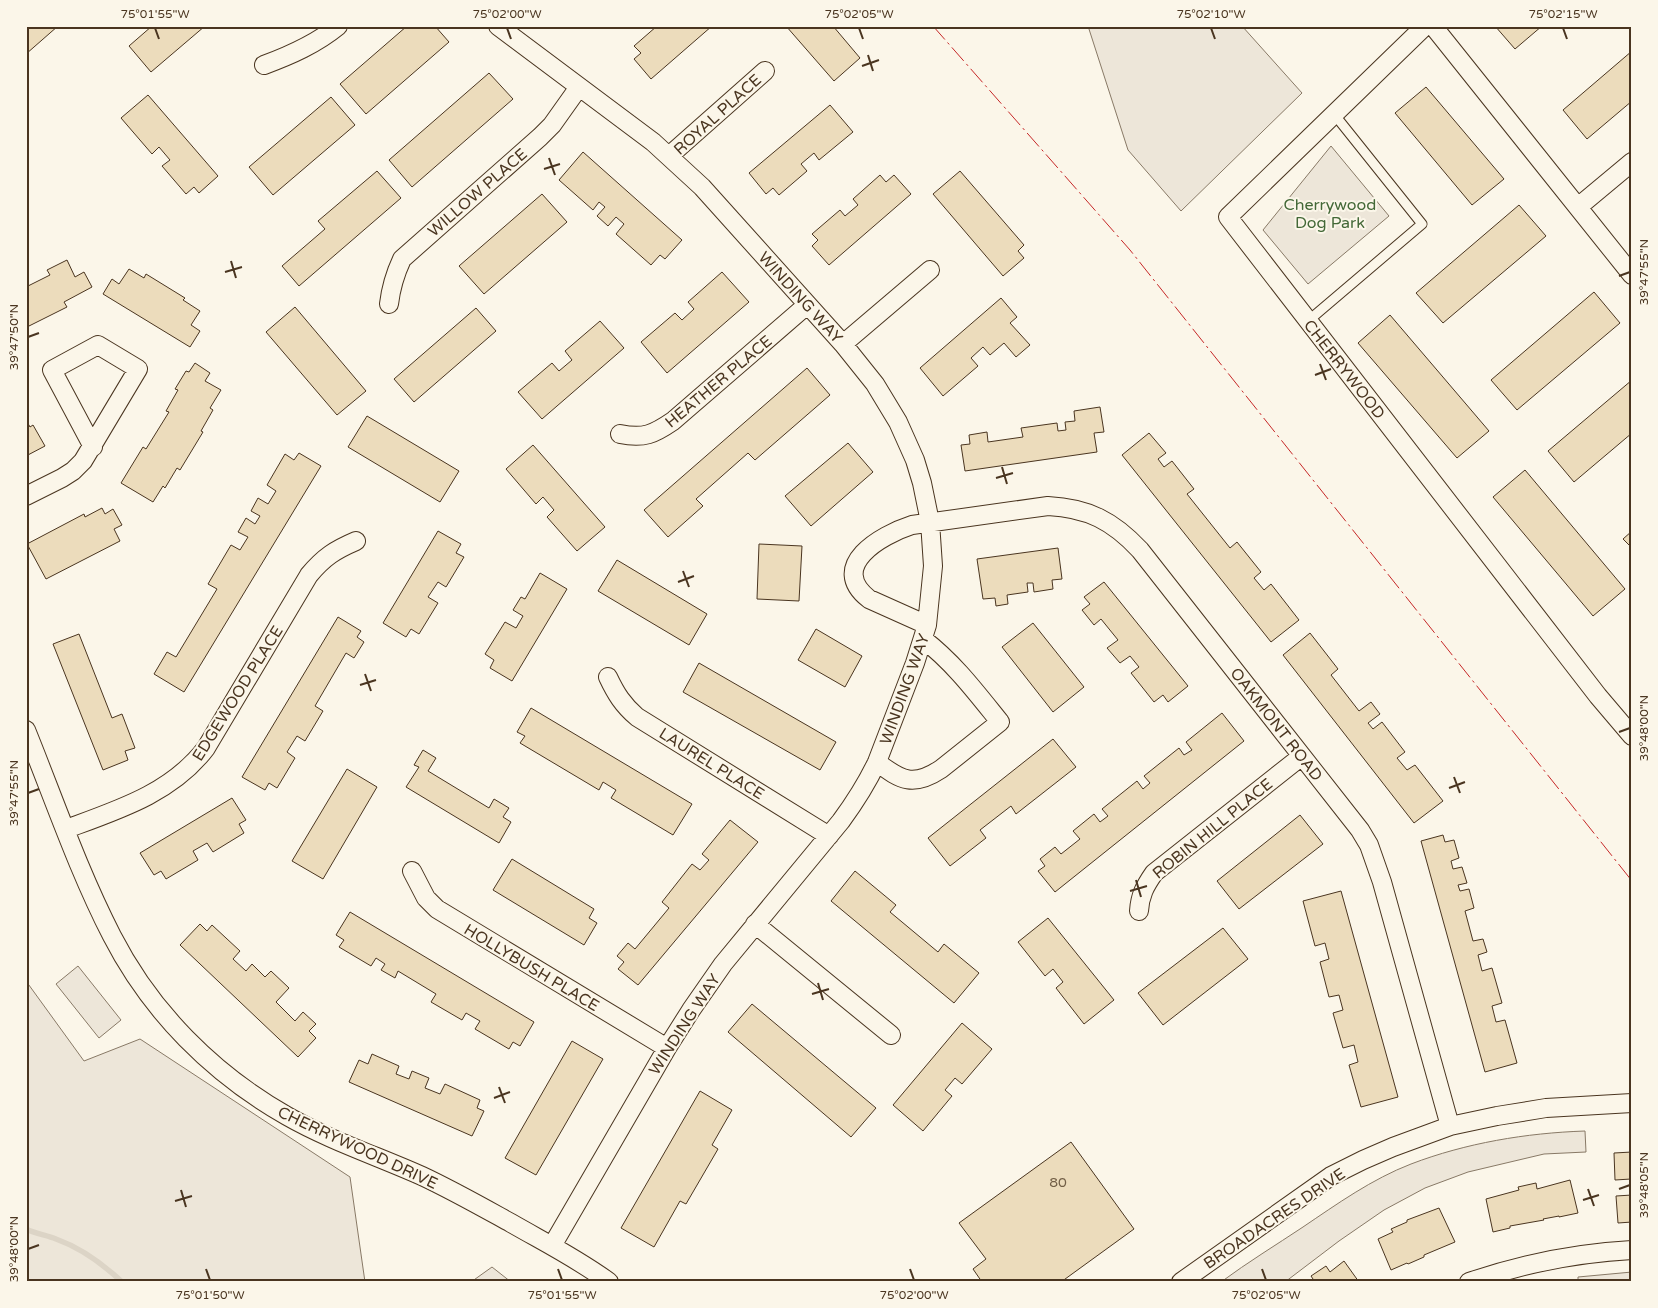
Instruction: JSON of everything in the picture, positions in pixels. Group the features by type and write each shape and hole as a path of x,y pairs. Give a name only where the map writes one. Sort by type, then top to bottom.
{"street":[{"path":"264,65 298,52 338,26"},
{"name":"WINDING WAY","path":"498,26 646,136 669,156 713,198 843,344 875,384 906,439 922,483 930,522 933,566 925,632 916,664 877,762 853,806 723,964 691,1010 552,1246"},
{"name":"CHERRYWOOD","path":"1424,26 1228,217 1598,696 1632,736"},
{"path":"1433,26 1632,275"},
{"name":"ROYAL PLACE","path":"669,156 765,71"},
{"name":"WILLOW PLACE","path":"389,304 396,272 402,259 540,137 552,125 579,87"},
{"path":"1578,208 1632,162"},
{"path":"843,344 930,270"},
{"name":"HEATHER PLACE","path":"620,434 634,437 647,436 673,422 807,305"},
{"path":"26,496 73,471 83,461 93,447 138,369 98,345 52,370 93,447"},
{"name":"OAKMONT ROAD","path":"877,762 892,774 903,779 920,780 941,769 1000,722 925,632 861,593 856,585 854,572 859,558 868,548 902,528 930,522 1048,506 1068,507 1084,512 1115,527 1140,550 1360,830 1376,862 1450,1126"},
{"name":"EDGEWOOD PLACE","path":"66,829 129,805 156,792 192,765 206,748 309,575 321,561 336,550 356,541"},
{"name":"LAUREL PLACE","path":"608,677 617,695 637,717 829,836"},
{"name":"CHERRYWOOD DRIVE","path":"26,730 112,936 151,997 186,1039 215,1066 248,1091 288,1116 450,1190 552,1246 609,1282"},
{"name":"ROBIN HILL PLACE","path":"1139,911 1140,898 1145,885 1154,873 1302,756"},
{"name":"HOLLYBUSH PLACE","path":"412,871 426,898 437,909 667,1048"},
{"path":"755,924 891,1035"},
{"name":"BROADACRES DRIVE","path":"1181,1282 1331,1176 1393,1146 1450,1126 1498,1116 1546,1108 1632,1103"},
{"path":"1469,1282 1510,1269 1555,1259 1593,1253 1632,1250"}],"lane":[{"path":"1308,321 1422,224 1334,114"}],"green space":[{"path":"1088,26 1242,26 1302,93 1181,211 1128,150"},
{"name":"Cherrywood Dog Park","path":"1331,146 1389,216 1308,284 1263,230"},
{"path":"78,966 121,1020 99,1038 56,984"},
{"path":"26,981 84,1061 140,1039 350,1177 365,1282 26,1282"},
{"path":"1585,1131 1586,1152 1544,1154 1468,1172 1425,1188 1384,1210 1285,1282 1221,1282 1355,1193 1382,1177 1411,1164 1453,1150 1496,1140"},
{"path":"492,1267 511,1282 471,1282"},
{"path":"1632,1272 1632,1282 1578,1282 1578,1277"}],"building":[{"path":"26,26 58,26 26,54"},
{"path":"152,26 205,26 151,72 129,46"},
{"path":"407,26 435,26 449,42 366,114 340,84"},
{"path":"657,26 712,26 651,79 634,59 641,53 634,46"},
{"path":"786,26 833,26 860,58 834,81"},
{"path":"1495,26 1542,26 1515,49"},
{"path":"1632,51 1632,101 1587,139 1563,110"},
{"path":"489,73 513,99 412,187 389,160"},
{"path":"1426,87 1504,179 1472,205 1395,113"},
{"path":"148,95 218,176 199,193 194,187 186,194 162,166 170,160 159,147 152,154 121,118"},
{"path":"331,97 355,125 273,195 249,167"},
{"path":"830,105 853,132 819,160 814,153 801,164 807,171 779,195 773,188 766,194 749,173"},
{"path":"583,152 682,240 665,259 660,255 651,265 616,234 624,224 616,217 608,226 597,216 605,207 599,202 593,210 559,180"},
{"path":"377,171 401,198 299,286 282,266 325,229 318,221"},
{"path":"960,171 1024,245 1018,251 1024,258 1003,276 933,194"},
{"path":"880,175 886,182 894,175 911,194 829,265 812,246 818,240 812,234 840,210 845,216 858,205 853,199"},
{"path":"542,194 567,222 484,294 459,266"},
{"path":"1519,205 1546,236 1443,323 1416,293"},
{"path":"67,260 75,277 84,272 92,287 64,302 67,307 27,327 26,287 50,275 47,270"},
{"path":"129,269 144,278 146,274 185,298 183,300 200,311 191,325 200,331 190,347 103,294 112,279 119,284"},
{"path":"722,272 749,302 667,373 641,342 675,313 682,320 694,309 688,302"},
{"path":"1594,292 1620,323 1517,410 1491,380"},
{"path":"1001,298 1017,317 1010,323 1030,345 1016,357 1004,343 990,355 983,347 971,358 978,366 943,396 920,368"},
{"path":"295,307 366,391 337,415 266,332"},
{"path":"476,308 496,331 414,402 394,379"},
{"path":"1390,315 1489,431 1457,458 1358,343"},
{"path":"600,321 624,348 542,419 518,392 552,363 559,371 572,360 565,351"},
{"path":"195,363 210,373 205,381 221,390 210,408 213,410 201,431 203,432 180,470 177,468 165,488 163,486 153,502 121,483 143,447 146,449 169,412 166,411 178,390 175,389 186,371 189,372"},
{"path":"807,368 830,395 755,460 748,453 696,499 703,506 668,537 644,510"},
{"path":"1632,380 1632,433 1574,482 1548,451"},
{"path":"1100,407 1104,432 1094,433 1097,452 965,471 961,445 970,444 969,435 987,432 988,442 1023,437 1021,428 1057,423 1058,431 1066,430 1065,422 1075,421 1074,411"},
{"path":"367,416 459,471 440,502 348,447"},
{"path":"26,420 30,427 33,425 45,446 26,456"},
{"path":"1149,433 1166,453 1158,459 1164,467 1172,461 1194,489 1187,494 1230,548 1237,542 1261,572 1254,578 1264,590 1271,584 1299,620 1271,642 1122,455"},
{"path":"848,443 873,472 811,526 785,496"},
{"path":"533,445 605,527 577,551 547,517 554,510 543,497 536,504 506,469"},
{"path":"299,453 321,466 184,692 154,674 167,652 176,657 217,589 208,584 231,545 240,550 248,537 238,532 246,518 255,524 260,516 251,511 258,498 268,504 276,491 267,485 285,454 294,460"},
{"path":"1525,470 1625,589 1593,616 1493,497"},
{"path":"102,508 105,514 113,509 122,525 114,529 120,541 46,579 27,544 84,514 85,517"},
{"path":"438,531 461,544 456,553 464,557 446,587 438,582 428,597 438,603 419,634 411,629 406,637 383,623"},
{"path":"1632,531 1632,548 1623,539"},
{"path":"759,544 802,546 799,601 757,599"},
{"path":"1058,548 1062,579 1052,580 1053,589 1034,592 1033,583 1027,583 1028,592 1007,595 1008,604 996,606 995,598 983,599 977,559"},
{"path":"617,560 707,614 689,645 598,591"},
{"path":"540,573 567,589 512,681 490,668 494,660 485,654 505,622 516,628 523,616 513,610 521,597 525,599"},
{"path":"1104,582 1188,686 1168,702 1163,695 1154,702 1131,673 1139,667 1130,656 1120,663 1107,648 1118,640 1101,619 1094,625 1082,610 1090,604 1084,597"},
{"path":"338,617 361,631 357,637 364,642 354,658 346,653 315,706 323,711 305,741 297,736 287,752 295,758 277,788 269,783 265,790 242,777"},
{"path":"1033,623 1084,687 1053,712 1002,647"},
{"path":"816,629 862,656 845,687 798,660"},
{"path":"1310,633 1338,669 1331,675 1359,711 1371,702 1380,714 1368,723 1373,729 1382,722 1405,752 1397,758 1407,770 1415,765 1443,801 1414,823 1283,655"},
{"path":"79,634 112,718 122,714 135,748 125,751 128,760 103,770 53,644"},
{"path":"699,663 836,742 820,770 683,692"},
{"path":"531,708 692,804 673,835 611,798 616,790 603,782 599,790 520,743 525,736 517,732"},
{"path":"1222,713 1244,741 1055,892 1038,871 1045,866 1040,859 1055,847 1061,854 1080,839 1073,831 1094,814 1100,822 1108,816 1102,809 1137,781 1143,789 1150,783 1144,776 1179,748 1184,755 1192,750 1186,742"},
{"path":"1053,739 1076,767 1016,814 1011,806 980,830 986,838 950,866 928,838"},
{"path":"423,750 436,758 428,771 489,808 494,799 509,808 503,817 511,822 499,843 406,787 419,767 414,765"},
{"path":"347,769 377,787 323,879 292,861"},
{"path":"232,798 246,820 239,824 244,833 213,852 207,843 193,851 198,860 166,879 161,871 154,875 140,853"},
{"path":"1300,815 1323,844 1239,909 1217,881"},
{"path":"730,820 758,842 638,985 618,969 624,962 617,956 628,943 635,949 669,908 662,902 692,864 700,870 709,860 702,854"},
{"path":"1443,835 1445,842 1454,840 1459,858 1451,861 1453,869 1462,867 1467,883 1458,885 1460,891 1469,889 1474,908 1465,911 1473,941 1483,939 1487,952 1478,955 1482,971 1492,968 1502,1003 1492,1006 1496,1022 1505,1020 1517,1063 1485,1072 1421,841"},
{"path":"512,859 594,909 589,918 597,923 584,945 493,890"},
{"path":"855,871 896,905 890,912 938,952 944,944 979,973 954,1003 831,901"},
{"path":"1341,891 1398,1097 1361,1107 1349,1065 1358,1062 1354,1045 1343,1048 1333,1013 1343,1010 1339,995 1329,997 1320,962 1329,959 1325,943 1315,946 1303,901"},
{"path":"350,912 534,1022 520,1046 513,1042 509,1049 475,1029 480,1021 466,1013 462,1020 431,1002 436,994 398,971 395,978 381,970 385,964 376,958 371,966 339,947 344,940 336,935"},
{"path":"1048,918 1114,1000 1084,1024 1056,988 1063,982 1053,969 1045,976 1018,942"},
{"path":"200,924 207,931 212,925 240,951 233,959 246,971 252,964 265,977 271,971 289,988 276,1002 295,1021 303,1012 316,1024 309,1031 316,1038 298,1057 180,945"},
{"path":"1223,928 1248,959 1163,1025 1138,993"},
{"path":"752,1004 876,1108 851,1137 728,1032"},
{"path":"962,1023 992,1049 962,1084 955,1078 945,1090 952,1096 923,1131 893,1105"},
{"path":"572,1041 603,1059 536,1175 505,1158"},
{"path":"372,1054 399,1066 396,1074 409,1079 412,1071 429,1078 425,1088 440,1094 445,1084 480,1100 477,1108 484,1111 472,1136 349,1082 359,1060 368,1064"},
{"path":"700,1091 732,1110 712,1145 718,1149 686,1204 680,1201 654,1247 621,1228"},
{"path":"1071,1142 1134,1229 1061,1282 982,1282 973,1269 986,1259 959,1223"},
{"path":"1632,1152 1632,1195 1631,1179 1615,1180 1614,1153"},
{"path":"1570,1180 1578,1213 1510,1226 1510,1228 1493,1232 1486,1199 1519,1190 1518,1187 1536,1183 1537,1189"},
{"path":"1632,1195 1632,1222 1618,1223 1616,1196"},
{"path":"1439,1208 1455,1242 1391,1270 1378,1239 1393,1232 1391,1229 1407,1222 1407,1220"},
{"path":"1344,1261 1359,1282 1315,1282 1311,1276 1326,1266 1330,1272"}],"waterway":[{"path":"26,1229 74,1247 99,1263 122,1282"}],"power":[{"path":"933,26 1130,250 1632,881"}]}
